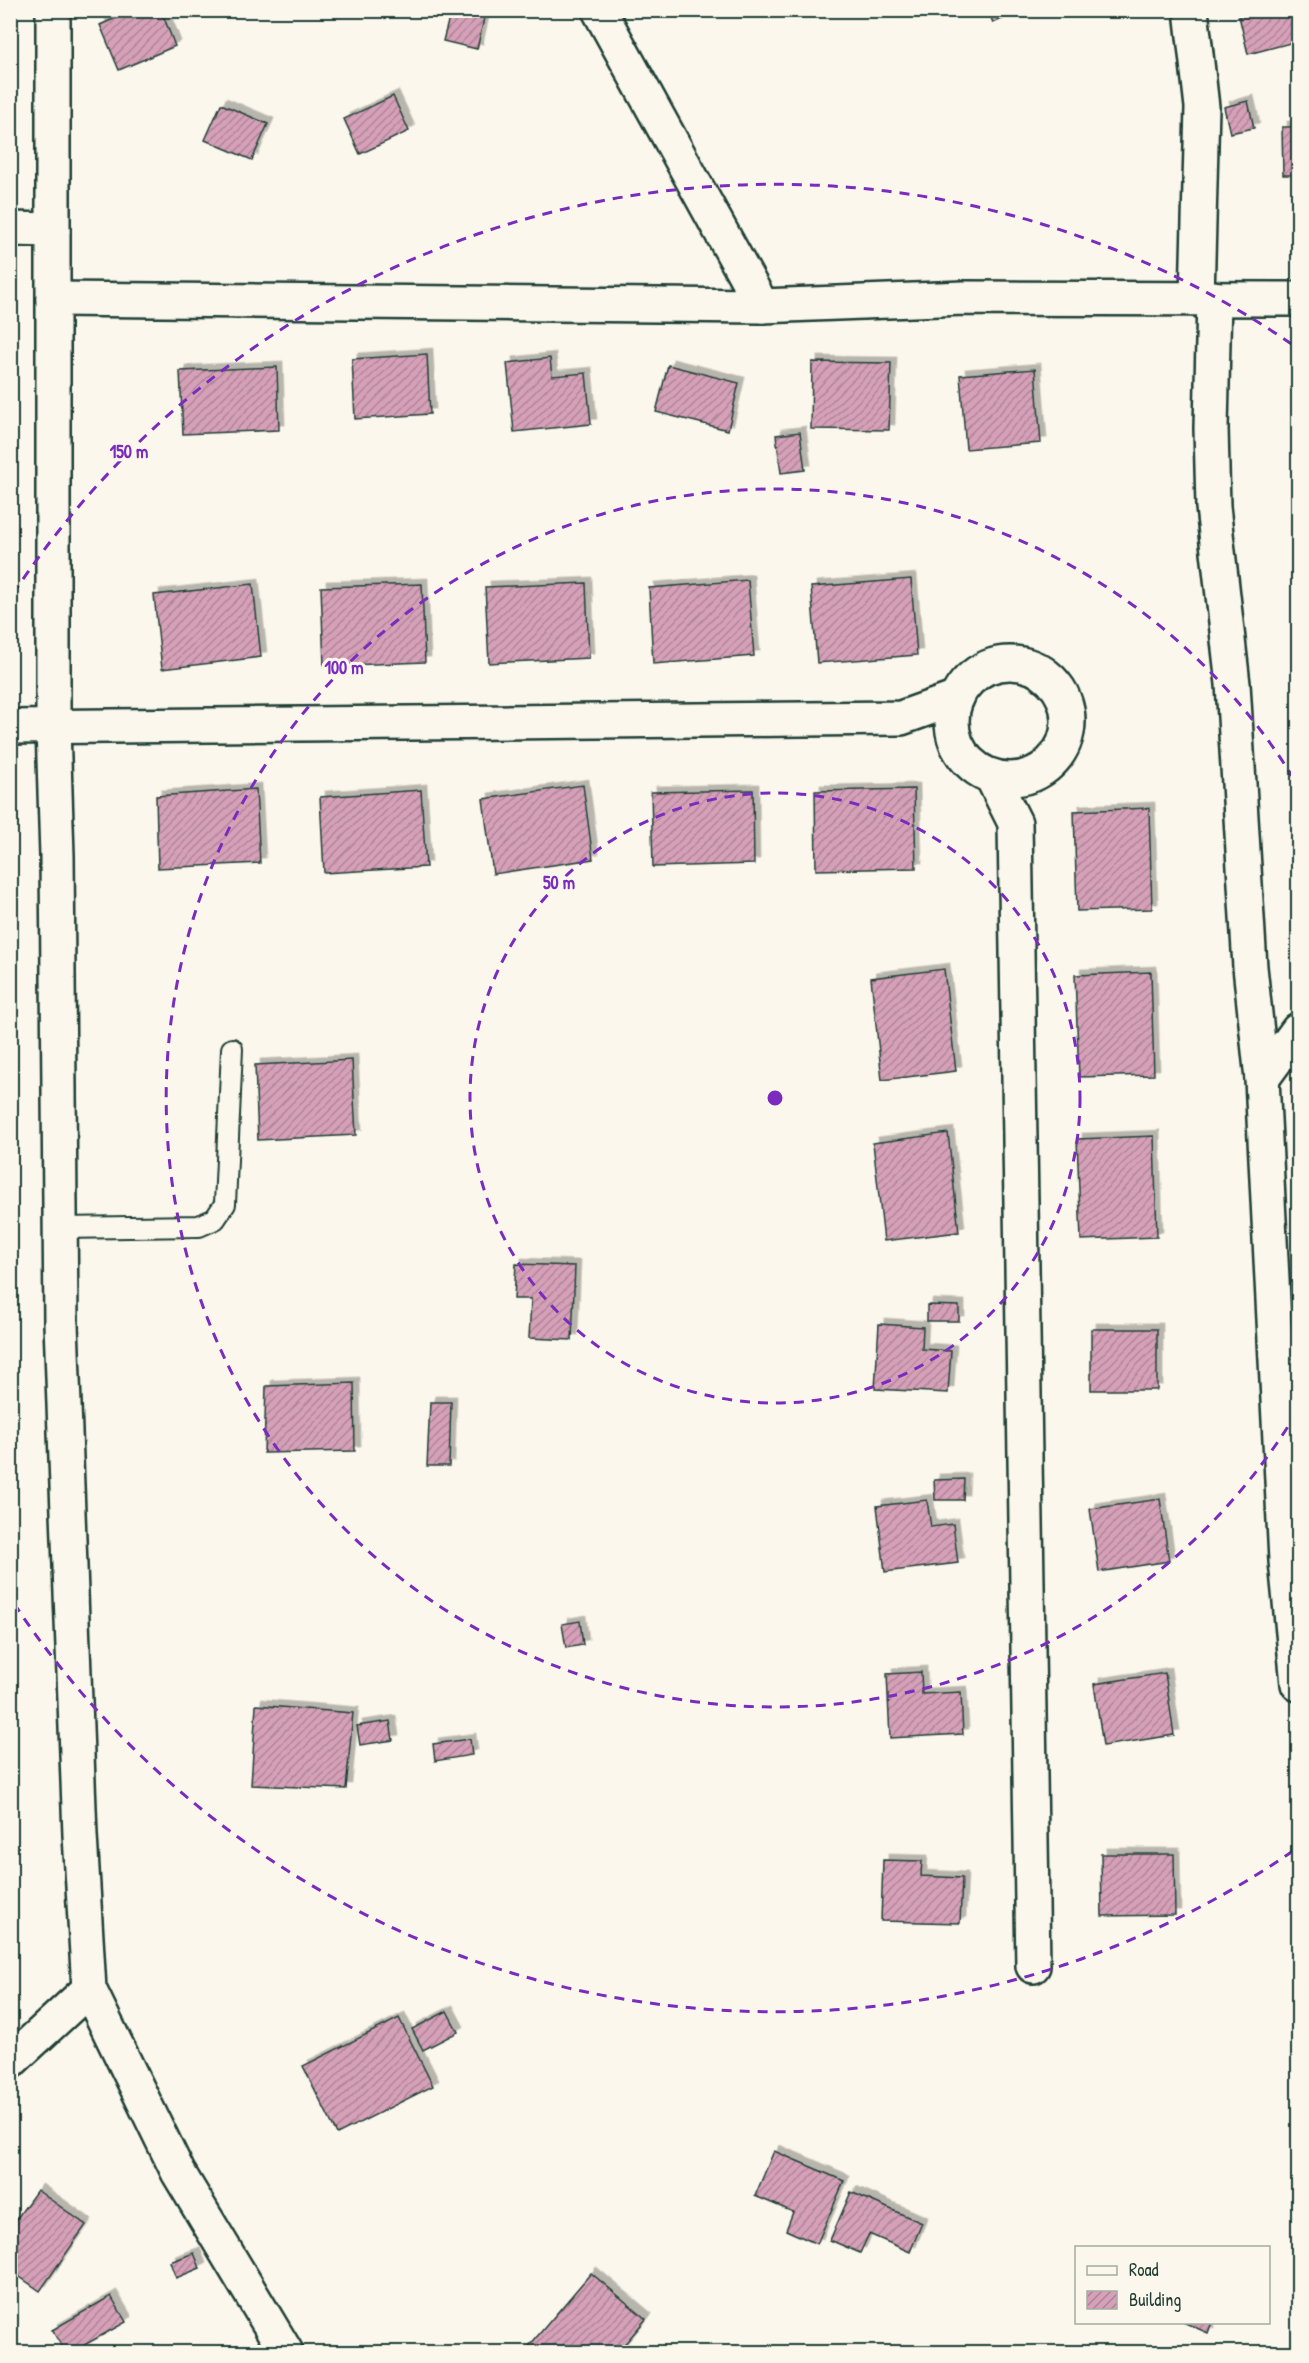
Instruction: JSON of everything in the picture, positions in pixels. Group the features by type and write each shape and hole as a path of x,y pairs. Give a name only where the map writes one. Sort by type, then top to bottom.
{"street":[{"path":"53,10 53,727 57,856 61,1324 80,1835 89,1989 178,2172 286,2352"},
{"path":"599,10 762,306"},
{"path":"1191,10 1202,107 1205,298 1213,507 1233,684 1250,967 1262,1079 1286,1561 1299,1684"},
{"path":"10,229 53,230"},
{"path":"53,299 762,306 964,298 1299,299"},
{"path":"1015,822 1048,767 1060,752 1068,733 1068,715 1064,698 1054,683 1040,671 1024,664 1008,662 977,673 965,684 952,713 953,734 961,752 974,768 992,777 1012,781 1031,777 1048,767"},
{"path":"10,727 901,718 957,698"},
{"path":"901,718 961,752"},
{"path":"992,777 1015,822 1033,1966"},
{"path":"1262,1079 1299,1030"},
{"path":"10,2062 89,1989"}],"lane":[{"path":"61,1228 199,1226 215,1219 225,1204 232,1049"}],"building":[{"path":"134,10 161,10 175,46 119,70 100,25"},
{"path":"451,10 486,10 477,49 443,41"},
{"path":"988,10 1023,10 993,23"},
{"path":"1261,10 1293,10 1298,41 1248,54 1239,16"},
{"path":"393,96 409,131 360,154 344,119"},
{"path":"1248,101 1254,128 1230,133 1224,107"},
{"path":"221,104 268,124 252,160 205,140"},
{"path":"1282,127 1298,127 1298,175 1283,175"},
{"path":"427,354 430,414 355,419 352,359"},
{"path":"550,358 552,376 586,373 591,424 514,432 507,363"},
{"path":"812,362 891,363 889,430 811,429"},
{"path":"668,365 739,383 728,430 656,412"},
{"path":"277,367 279,430 183,434 180,371"},
{"path":"1035,369 1041,443 966,449 960,375"},
{"path":"800,432 805,470 781,473 776,435"},
{"path":"911,579 917,655 817,663 811,587"},
{"path":"748,580 754,656 653,664 649,588"},
{"path":"586,583 589,658 489,663 485,587"},
{"path":"253,584 261,657 162,669 154,595"},
{"path":"422,584 425,662 324,666 321,587"},
{"path":"583,785 593,859 493,874 483,799"},
{"path":"256,789 260,863 158,868 156,796"},
{"path":"914,789 916,868 816,870 815,791"},
{"path":"421,790 426,867 324,873 320,797"},
{"path":"753,790 754,864 653,867 651,792"},
{"path":"1149,808 1152,909 1077,911 1074,811"},
{"path":"944,969 956,1071 882,1080 871,978"},
{"path":"1151,972 1154,1075 1079,1077 1075,975"},
{"path":"352,1060 356,1135 258,1140 255,1065"},
{"path":"948,1133 959,1232 884,1241 873,1143"},
{"path":"1154,1136 1157,1237 1081,1240 1077,1139"},
{"path":"516,1264 575,1266 572,1340 529,1338 531,1299 514,1299"},
{"path":"927,1305 959,1306 959,1321 927,1321"},
{"path":"879,1324 923,1327 922,1349 951,1351 948,1393 875,1389"},
{"path":"1091,1329 1157,1329 1157,1390 1091,1390"},
{"path":"354,1383 355,1451 264,1453 266,1386"},
{"path":"430,1402 451,1402 449,1466 427,1466"},
{"path":"964,1479 963,1500 935,1500 934,1480"},
{"path":"1160,1499 1169,1561 1099,1572 1090,1509"},
{"path":"927,1500 931,1527 953,1524 958,1563 885,1572 877,1506"},
{"path":"580,1621 583,1645 566,1648 562,1624"},
{"path":"921,1672 922,1694 961,1692 963,1734 890,1738 887,1674"},
{"path":"1165,1673 1174,1735 1103,1746 1094,1684"},
{"path":"256,1705 353,1713 346,1789 251,1785"},
{"path":"390,1721 393,1740 360,1745 357,1726"},
{"path":"470,1739 472,1755 435,1761 433,1744"},
{"path":"1101,1854 1174,1854 1175,1915 1102,1916"},
{"path":"883,1860 922,1861 921,1876 962,1878 960,1923 881,1921"},
{"path":"447,2011 458,2032 423,2050 412,2029"},
{"path":"399,2018 433,2086 337,2134 303,2066"},
{"path":"774,2151 844,2181 817,2244 786,2230 793,2212 755,2196"},
{"path":"37,2190 86,2225 40,2291 10,2270 10,2228"},
{"path":"851,2192 922,2223 910,2252 869,2234 860,2253 830,2240"},
{"path":"194,2253 200,2268 176,2278 170,2262"},
{"path":"591,2273 646,2319 618,2352 524,2352"},
{"path":"111,2296 126,2322 72,2352 65,2352 52,2330"},
{"path":"1188,2324 1211,2324 1208,2333"}]}
